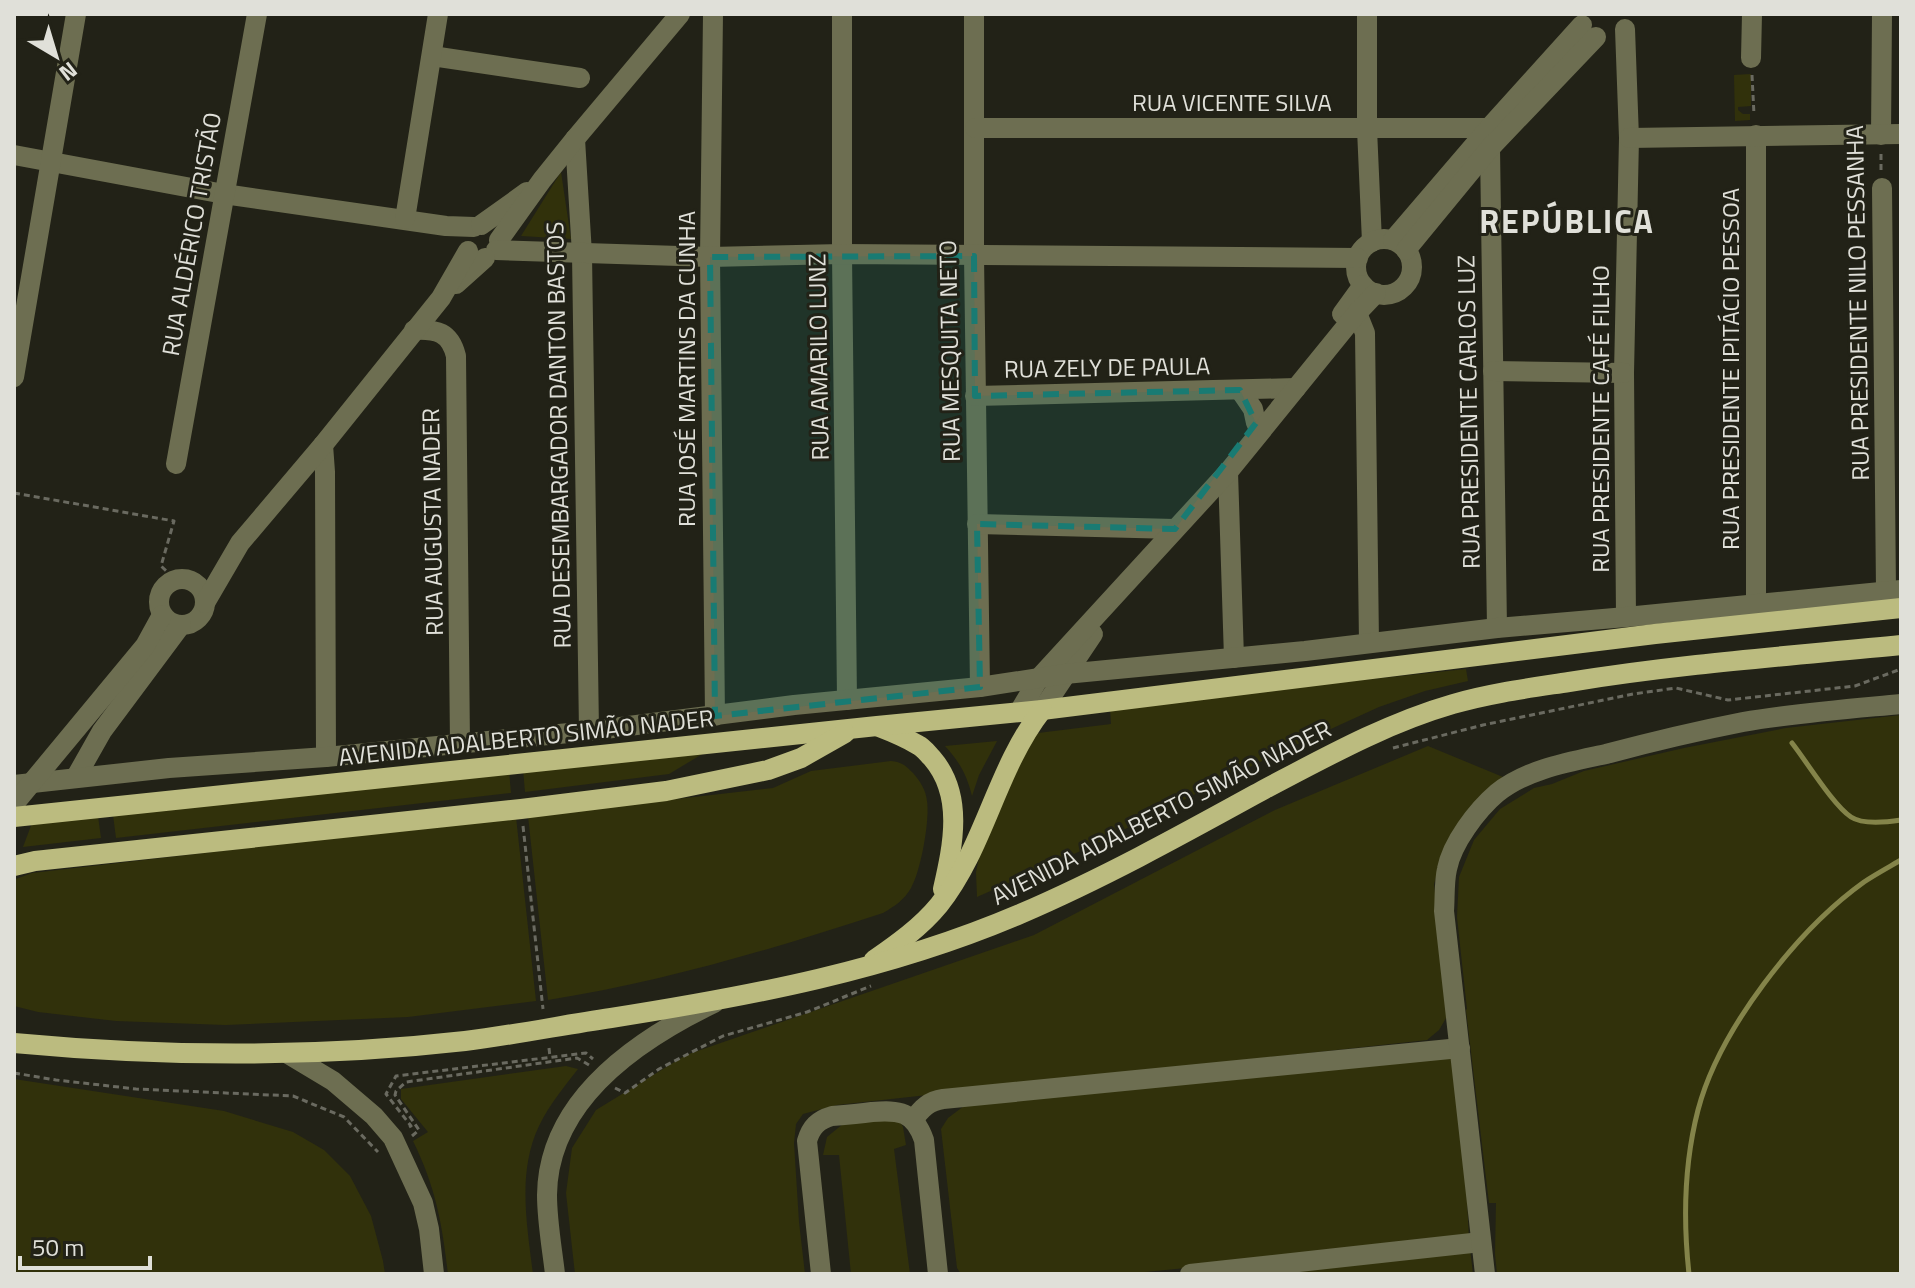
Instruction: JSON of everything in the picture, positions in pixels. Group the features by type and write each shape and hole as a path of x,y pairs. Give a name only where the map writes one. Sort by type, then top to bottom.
{"main road":[{"name":"AVENIDA ADALBERTO SIMÃO NADER","path":"14,817 1042,710 1655,634 1901,608"},
{"name":"AVENIDA ADALBERTO SIMÃO NADER","path":"14,1043 153,1053 288,1054 467,1041 720,1001 861,969 928,949 1024,912 1164,844 1361,740 1407,719 1453,704 1623,673 1901,645"},
{"path":"861,969 911,933 939,904 963,868 1011,759 1027,729 1042,710"},
{"path":"877,726 921,747 942,769 947,781 954,814 951,855 939,904"},
{"path":"14,866 35,861 666,791 768,770 801,758 852,729"}],"street":[{"path":"14,377 76,14"},
{"name":"RUA ALDÉRICO TRISTÃO","path":"176,464 257,14"},
{"path":"405,219 438,14"},
{"path":"240,543 213,563 168,582 159,594 159,609 167,621 188,625 200,616 240,543 441,298 481,241 542,180 680,14"},
{"name":"RUA AMARILO LUNZ","path":"842,14 847,700"},
{"name":"RUA MESQUITA NETO","path":"974,14 975,396 980,687"},
{"path":"1367,14 1367,129 1372,242"},
{"path":"1751,58 1752,14"},
{"name":"RUA PRESIDENTE NILO PESSANHA","path":"1882,14 1891,134"},
{"name":"RUA JOSÉ MARTINS DA CUNHA","path":"710,17 715,716"},
{"path":"1400,245 1586,25 1612,38 1628,22"},
{"name":"RUA PRESIDENTE CAFÉ FILHO","path":"1626,617 1624,373 1628,22"},
{"path":"432,56 580,78"},
{"name":"RUA VICENTE SILVA","path":"975,128 1367,129 1490,138"},
{"path":"1629,138 1891,134"},
{"name":"RUA PRESIDENTE IPITÁCIO PESSOA","path":"1756,135 1756,603"},
{"name":"RUA PRESIDENTE CARLOS LUZ","path":"1490,138 1497,628"},
{"name":"RUA DESEMBARGADOR DANTON BASTOS","path":"575,139 582,254 589,731"},
{"path":"14,155 224,194 446,226 481,241 582,254 1358,258"},
{"name":"RUA PRESIDENTE NILO PESSANHA","path":"1882,188 1893,591"},
{"path":"1382,239 1400,245 1411,259 1410,278 1396,292 1386,294 1369,289 1358,276 1356,267 1363,249 1382,239"},
{"path":"1019,712 1039,678 1228,472 1369,289"},
{"path":"1353,308 1365,333 1369,643"},
{"name":"RUA AUGUSTA NADER","path":"414,330 430,329 442,333 452,344 456,356 460,744"},
{"path":"1493,371 1624,373"},
{"path":"1175,529 1221,465 1290,389"},
{"name":"RUA ZELY DE PAULA","path":"975,396 1290,389"},
{"name":"RUA ZELY DE PAULA","path":"1240,390 1253,409 1256,423"},
{"path":"323,445 326,757"},
{"path":"1228,472 1234,658"},
{"path":"977,524 1175,529"},
{"path":"1042,710 1135,572"},
{"path":"179,579 196,583 205,603"},
{"name":"AVENIDA ADALBERTO SIMÃO NADER","path":"23,784 589,731 980,687 1065,674 1497,628 1893,591"},
{"path":"14,804 23,784 145,646 162,615"},
{"path":"76,777 102,731 181,625"},
{"path":"1485,1274 1444,911 1447,867 1477,813 1499,792 1534,773 1679,735 1801,714 1901,704"},
{"path":"555,1274 547,1195 555,1146 566,1122 582,1097 608,1072 680,1020 720,1001"},
{"path":"913,1120 934,1100 1460,1048"},
{"path":"288,1054 333,1081 374,1116 393,1138 423,1203 434,1274"},
{"path":"821,1274 807,1141 809,1132 822,1119 832,1116 894,1110 913,1120 924,1140 938,1274"},
{"path":"1190,1274 1481,1242"}],"path":[{"path":"1751,58 1756,135"},
{"name":"RUA PRESIDENTE NILO PESSANHA","path":"1882,188 1891,134"},
{"path":"14,493 174,521 161,566 179,579"},
{"path":"521,809 550,1057"},
{"path":"393,1138 411,1126 386,1094 396,1076 586,1053 608,1072"},
{"path":"14,1073 136,1089 293,1096 344,1117 383,1158"}],"highlighted area":[{"path":"974,256 975,396 1240,390 1256,423 1175,529 977,524 980,687 715,716 710,257"}],"shaded area":[{"path":"1751,74 1751,106 1738,107 1743,114 1750,114 1750,120 1735,121 1734,75"},
{"path":"561,172 571,239 521,236"},
{"path":"1466,669 1468,681 1425,691 1379,707 1276,754 1085,849 977,897 976,872 981,848 1030,734 1111,724 1110,707"},
{"path":"1901,715 1901,1274 1497,1274 1496,1203 1489,1203 1457,917 1459,877 1474,840 1500,809 1534,788 1584,771 1786,728"},
{"path":"997,741 972,796 962,769 945,746"},
{"path":"1428,746 1503,777 1444,849 1434,884 1449,1013 1439,1030 1427,1040 837,1105 803,1114 796,1124 794,1143 805,1274 575,1274 566,1193 572,1148 596,1110 686,1055 1034,935 1275,810"},
{"path":"709,750 669,774 525,792 523,769"},
{"path":"891,761 904,765 918,779 928,809 924,845 915,880 895,905 883,913 717,963 633,984 548,1000 528,816 773,788 811,771"},
{"path":"509,771 511,793 116,838 113,815"},
{"path":"98,816 101,838 23,847 32,823"},
{"path":"516,817 536,1001 408,1017 225,1025 116,1021 38,1012 14,1006 16,879 32,873"},
{"path":"1460,1056 1469,1240 1125,1274 961,1274 957,1268 941,1129 948,1118 964,1106"},
{"path":"566,1066 578,1069 543,1118 528,1162 526,1199 533,1274 448,1274 437,1206 413,1141 428,1132 401,1099 401,1089"},
{"path":"14,1079 224,1111 293,1132 324,1150 350,1176 371,1216 385,1274 14,1274"},
{"path":"894,1110 903,1127 906,1145 894,1149 910,1274 851,1274 839,1155 823,1155 827,1137 843,1124"},
{"path":"1470,1249 1473,1274 1259,1274"}],"waterway":[{"path":"1792,743 1828,793 1851,817 1869,822 1901,820"},
{"path":"1689,1274 1687,1171 1698,1110 1723,1047 1764,984 1813,927 1864,882 1901,860"}],"district":[{"name":"REPÚBLICA","path":"1567,221"}]}
